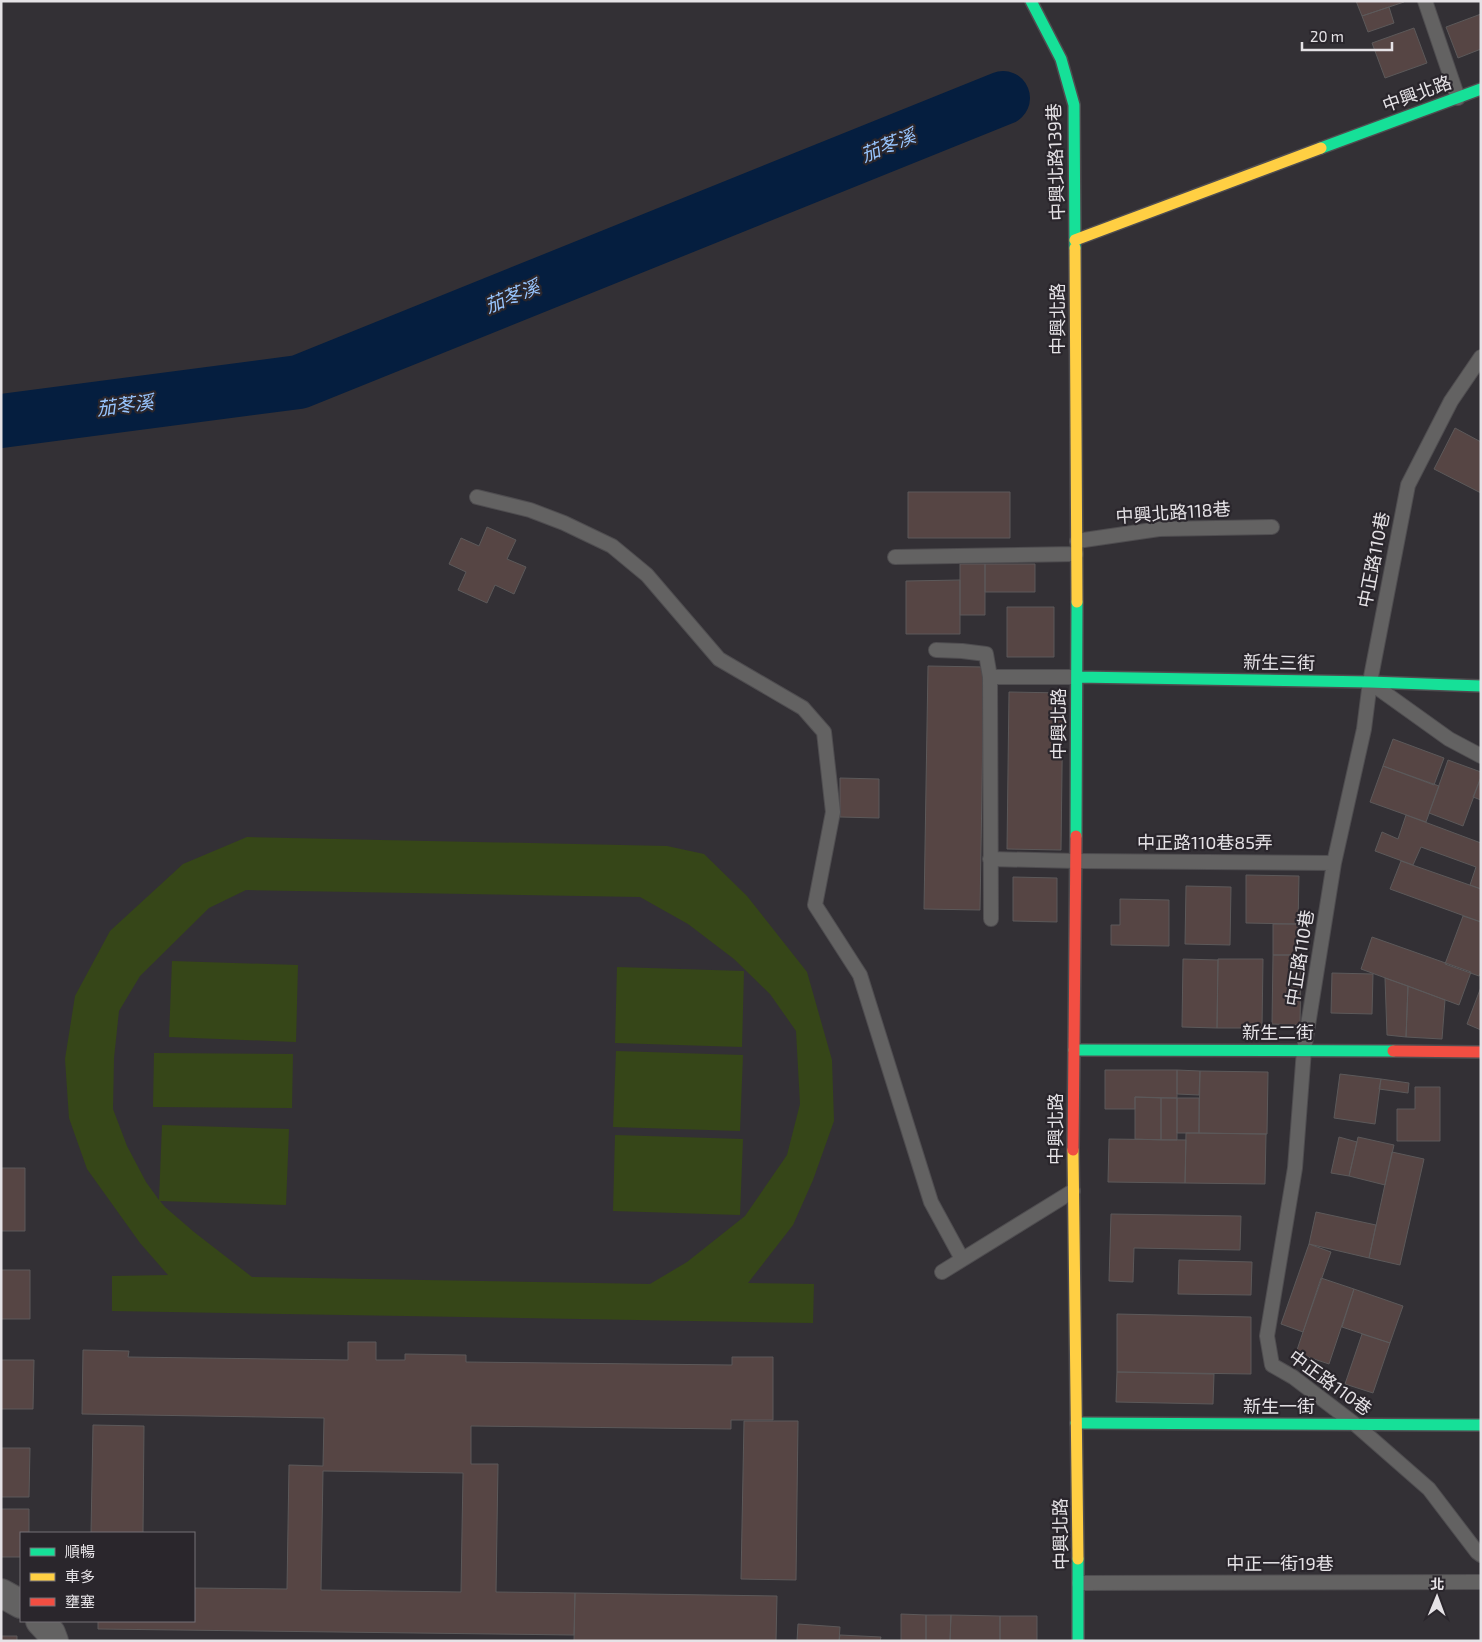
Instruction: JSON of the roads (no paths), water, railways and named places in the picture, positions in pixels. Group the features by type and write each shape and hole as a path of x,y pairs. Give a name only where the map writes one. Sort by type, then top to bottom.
{"street":[{"name":"中興北路139巷","path":"1031,1 1061,59 1074,105 1075,240"},
{"name":"中興北路","path":"1078,1641 1079,1583 1073,1191 1077,677 1075,240 1481,89"},
{"name":"新生三街","path":"1077,677 1370,682 1481,686"},
{"name":"新生二街","path":"1074,1050 1481,1052"},
{"name":"新生一街","path":"1076,1423 1481,1425"},
{"path":"1,1593 20,1603"},
{"path":"41,1622 51,1633 54,1641"}],"lane":[{"path":"1425,1 1458,98"},
{"name":"中正路110巷","path":"1481,357 1451,401 1408,485 1370,682 1364,729 1334,863 1304,1050 1295,1168 1267,1336 1272,1365 1293,1377 1356,1425 1429,1489 1481,1555"},
{"path":"477,497 530,510 564,522 612,546 647,575 719,659 804,708 824,732 833,812 815,904 860,975 931,1202 962,1259"},
{"name":"中興北路118巷","path":"895,557 1076,547 1159,530 1272,527"},
{"path":"936,650 986,654 990,676 991,919"},
{"path":"990,676 1077,677"},
{"path":"1370,682 1449,739 1481,756"},
{"name":"中正路110巷85弄","path":"990,859 1334,863"},
{"path":"942,1272 1073,1191"},
{"name":"中正一街19巷","path":"1079,1583 1481,1582"}],"waterway":[{"name":"茄苳溪","path":"1,421 299,382 1003,98"}]}
